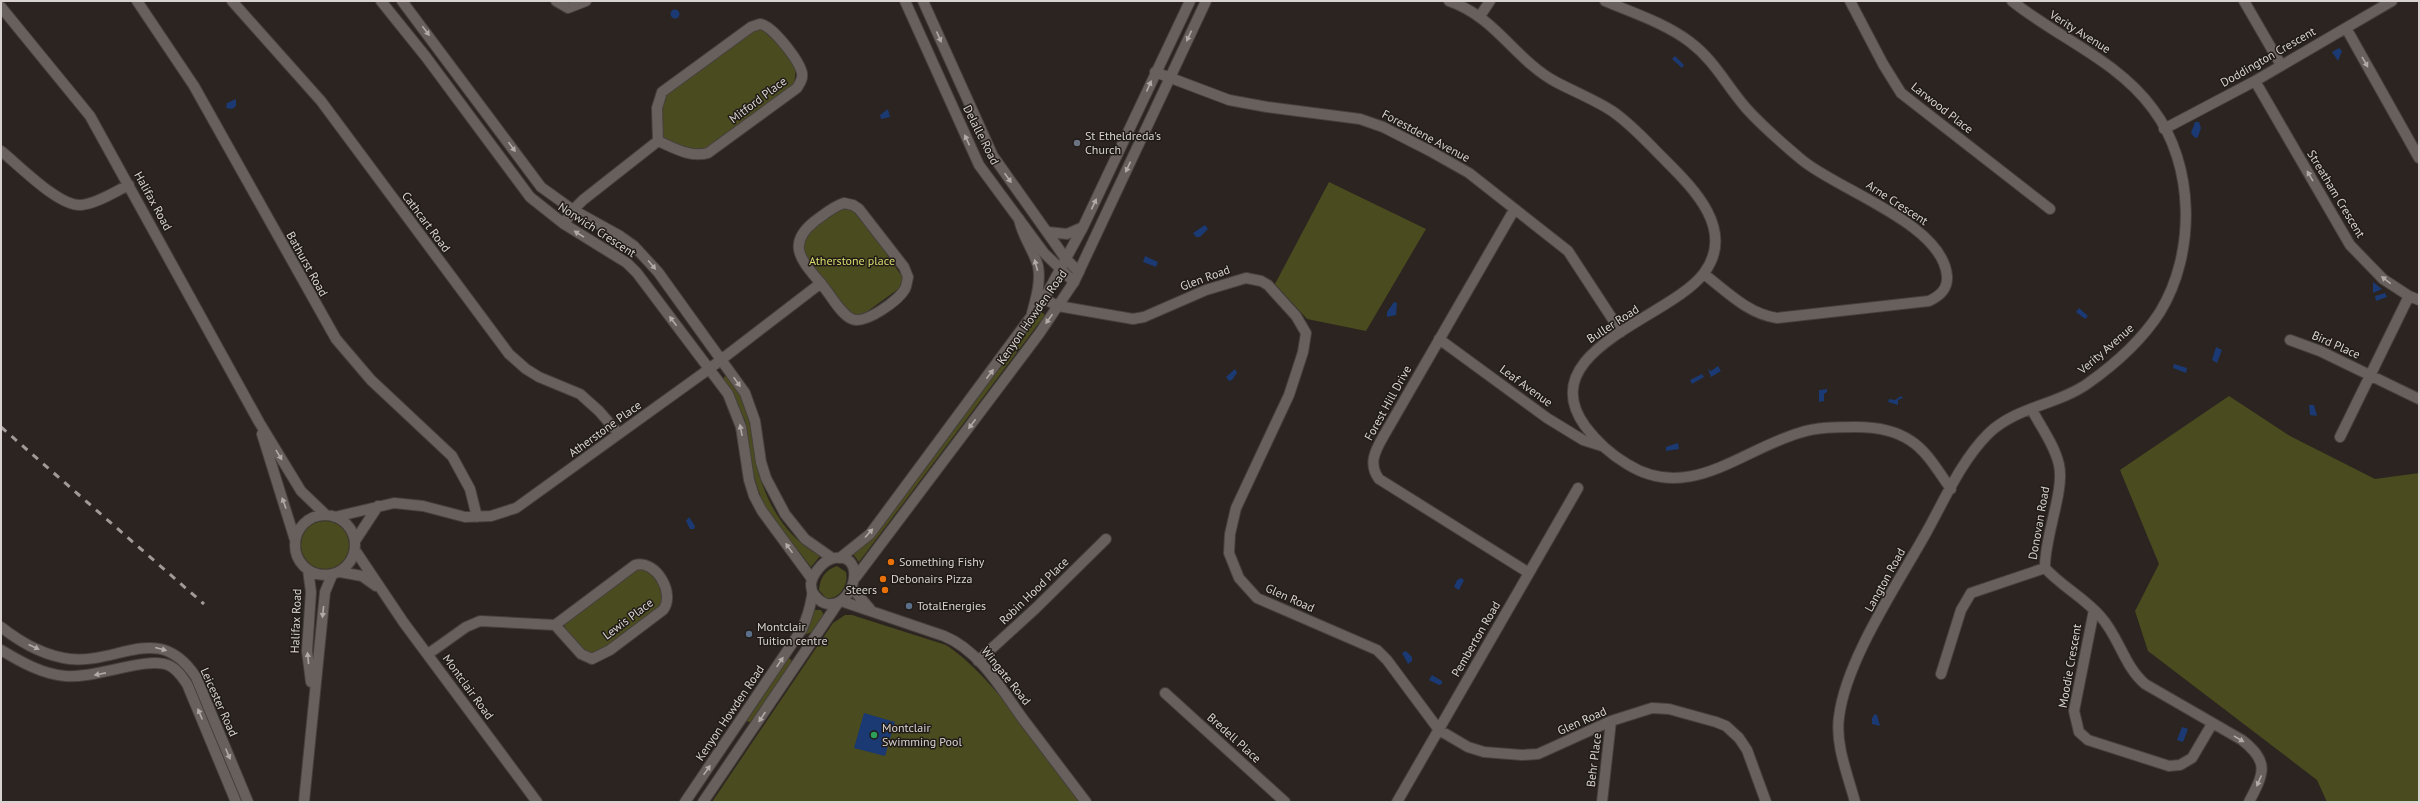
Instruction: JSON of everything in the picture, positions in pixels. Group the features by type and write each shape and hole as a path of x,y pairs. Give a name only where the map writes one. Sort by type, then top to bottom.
{"street":[{"name":"Bathurst Road","path":"137,1 194,86 328,328 371,380 452,456 470,489 477,517"},
{"name":"Cathcart Road","path":"232,1 321,101 508,354 526,369 539,377 580,394 599,411 619,434"},
{"name":"Norwich Crescent","path":"382,1 426,57 530,197 564,224 627,263 637,273 728,394 741,427 749,480 759,506 812,579"},
{"name":"Norwich Crescent","path":"402,1 541,187 573,210 620,236 647,259 745,393 751,407 761,462 775,499 798,532 836,558"},
{"path":"556,1 568,8 586,1"},
{"name":"Delalle Road","path":"905,1 979,165 1019,219 1060,270 1074,282"},
{"name":"Delalle Road","path":"923,1 993,156 1066,259 1079,272"},
{"name":"Kenyon Howden Road","path":"836,558 870,534 1044,299 1083,227 1155,72 1190,1"},
{"name":"Kenyon Howden Road","path":"856,577 1058,306 1074,282 1206,1"},
{"name":"Buller Road","path":"1449,1 1480,16 1541,72 1601,105 1626,122 1692,188 1707,208 1714,232 1713,256 1704,274 1671,302 1597,347 1580,368 1574,391 1574,401 1579,416 1602,446 1642,472 1658,477 1678,479 1715,470 1798,433 1825,428 1877,429 1900,435 1918,446 1951,489"},
{"path":"1480,16 1490,1"},
{"name":"Arne Crescent","path":"1605,1 1657,23 1689,41 1716,66 1746,108 1774,136 1804,162 1902,219 1926,238 1942,260 1946,270 1947,281 1944,290 1938,297 1929,301 1777,318 1766,317 1748,308 1704,274"},
{"name":"Larwood Place","path":"1850,1 1883,64 1901,93 2050,209"},
{"name":"Verity Avenue","path":"2012,1 2033,18 2115,70 2130,82 2154,110 2172,142 2177,158 2185,206 2182,250 2170,293 2144,334 2119,358 2086,384 2060,399 2032,410"},
{"path":"2244,1 2281,65"},
{"name":"Doddington Crescent","path":"2164,129 2255,81 2346,28 2385,3"},
{"name":"Halifax Road","path":"1,8 84,107 102,134 259,422 301,491 331,516 348,526 355,545 347,566 336,573 324,576 308,570 297,557 295,540 259,422"},
{"name":"Mitford Place","path":"764,24 772,29 800,67 802,77 797,88 708,153 701,155 688,153 658,141 657,108 662,92 751,27 764,24"},
{"path":"2346,28 2419,158"},
{"path":"426,57 438,48"},
{"name":"Forestdene Avenue","path":"1155,72 1169,79 1249,104 1360,119 1383,127 1469,173 1514,210 1568,251 1621,332"},
{"name":"Streatham Crescent","path":"2255,81 2350,245 2383,279 2409,296 2419,300"},
{"path":"488,142 500,132"},
{"path":"564,224 573,210 600,185 658,141"},
{"path":"1,151 54,194 70,204 87,204 129,185"},
{"path":"844,203 853,205 859,209 904,267 908,277 902,294 869,318 860,321 846,315 821,283 799,253 798,240 800,233 834,207 844,203"},
{"name":"Forest Hill Drive","path":"1514,210 1439,339 1373,458 1374,472 1379,479 1529,573"},
{"path":"1019,219 1021,232 1038,266 1039,283 1031,317"},
{"path":"1048,232 1067,234 1083,227"},
{"name":"Glen Road","path":"1044,299 1058,306 1133,319 1144,317 1206,290 1239,279 1261,281 1276,293 1302,325 1306,340 1293,385 1236,508 1229,544 1232,565 1239,578 1257,598 1361,643 1382,654 1439,730 1476,750 1499,754 1531,755 1549,750 1611,721 1642,710 1662,708 1726,726 1740,738 1747,750 1766,802"},
{"name":"Atherstone Place","path":"331,516 378,506 409,503 453,515 477,517 505,513 516,508 709,369 821,283"},
{"path":"1037,291 1044,299"},
{"path":"2340,436 2409,296"},
{"name":"Leaf Avenue","path":"1439,339 1547,418 1583,440 1602,446"},
{"name":"Bird Place","path":"2290,340 2320,351 2419,399"},
{"name":"Langton Road","path":"1854,802 1838,732 1839,717 1845,691 1863,646 1974,450 1988,434 2001,423 2032,410"},
{"name":"Donovan Road","path":"2032,410 2057,458 2060,472 2047,541 2045,568 2094,610 2112,632 2139,678 2212,724 2242,740 2255,750 2261,759 2262,774 2249,802"},
{"name":"Pemberton Road","path":"1397,802 1578,488"},
{"path":"355,545 378,506"},
{"path":"295,540 303,525 309,519 331,516"},
{"name":"Robin Hood Place","path":"978,661 1036,608 1106,539"},
{"name":"Montclair Road","path":"355,545 378,587 537,802"},
{"path":"703,802 807,649 840,602 852,588 856,577 852,566 836,558 824,564 812,579 813,593 822,603 833,605 840,602"},
{"name":"Lewis Place","path":"641,564 652,568 669,597 663,610 598,657 588,658 581,654 555,625 628,569 641,564"},
{"path":"1941,674 1949,644 1968,596 1976,590 2045,568"},
{"name":"Halifax Road","path":"308,570 311,592 307,651 313,696"},
{"name":"Halifax Road","path":"304,802 313,696 325,592 336,573"},
{"name":"Montclair Road","path":"336,573 362,576 378,587"},
{"path":"852,588 872,612"},
{"name":"Kenyon Howden Road","path":"685,802 794,641 806,620 813,593"},
{"name":"Wingate Road","path":"840,602 952,639 978,661 1086,802"},
{"name":"Moodie Crescent","path":"2094,610 2074,711 2077,727 2082,736 2099,745 2159,764 2180,765 2192,758 2212,724"},
{"path":"428,654 466,627 480,621 555,625"},
{"name":"Leicester Road","path":"1,627 15,638 40,650 70,659 82,659 143,647 164,649 176,655 187,664 196,677 248,802"},
{"path":"3,651 15,638"},
{"path":"794,641 807,649"},
{"name":"Leicester Road","path":"3,651 29,667 65,676 94,675 146,663 169,666 178,672 187,684 236,802"},
{"name":"Bredell Place","path":"1165,693 1285,802"},
{"name":"Behr Place","path":"1602,802 1611,721"},
{"path":"737,726 750,734"}],"green space":[{"path":"757,28 769,32 796,69 794,84 708,149 699,152 665,140 660,130 660,112 664,94"},
{"path":"1329,182 1426,229 1366,331 1307,319 1275,284"},
{"name":"Atherstone place","path":"849,207 859,214 903,278 901,287 861,316 848,313 801,249 801,238 838,208"},
{"path":"1041,312 1045,315 859,562 853,554 873,538"},
{"path":"725,376 734,383 746,408 759,472 771,505 784,525 792,534 810,550 820,556 811,567 763,503 753,474 745,420 723,379"},
{"path":"2229,396 2290,436 2375,479 2419,473 2419,802 2327,802 2317,780 2148,651 2135,611 2159,564 2120,470"},
{"path":"325,521 334,523 342,528 347,536 349,545 347,554 342,562 334,567 325,569 316,567 308,562 303,554 301,545 303,536 308,528 316,523"},
{"path":"837,566 846,572 847,577 845,586 839,594 831,598 826,598 819,590 821,582 826,572"},
{"path":"635,568 650,570 666,597 665,603 597,654 586,654 565,629 564,622"},
{"path":"814,610 821,610 824,615 812,632 804,635"},
{"path":"845,615 852,615 946,645 964,659 1000,696 1079,802 712,802 833,623"},
{"path":"789,658 792,661 755,717 750,722 746,721"}],"water":[{"path":"675,9 680,14 675,19 670,14"},
{"path":"2339,48 2342,51 2338,61 2332,52"},
{"path":"1675,56 1684,65 1682,68 1672,59"},
{"path":"236,99 236,106 232,109 226,108 227,103"},
{"path":"888,109 890,117 881,119 880,115"},
{"path":"2195,122 2199,122 2201,128 2198,137 2195,138 2191,133"},
{"path":"1205,225 1208,229 1200,237 1196,237 1193,233"},
{"path":"1145,256 1158,262 1156,267 1143,262"},
{"path":"2373,282 2382,289 2373,293"},
{"path":"2385,293 2387,297 2376,301 2375,296"},
{"path":"1394,302 1397,303 1396,315 1387,317 1387,312"},
{"path":"2079,308 2088,316 2085,319 2076,312"},
{"path":"2216,347 2222,350 2217,363 2212,360"},
{"path":"2174,364 2187,368 2186,373 2173,368"},
{"path":"1718,366 1721,371 1711,377 1708,369 1711,371"},
{"path":"1235,369 1237,373 1232,380 1229,381 1226,377"},
{"path":"1702,374 1704,377 1692,384 1690,380"},
{"path":"1827,389 1827,392 1824,394 1824,401 1819,402 1819,390"},
{"path":"1901,396 1903,398 1898,400 1898,405 1888,402 1889,399 1895,400"},
{"path":"2309,405 2314,405 2317,416 2310,415"},
{"path":"1678,443 1679,449 1666,451 1666,447"},
{"path":"689,517 695,526 694,529 690,529 686,521"},
{"path":"1461,578 1464,580 1459,590 1454,587 1457,580"},
{"path":"1406,651 1412,657 1412,661 1408,664 1402,653"},
{"path":"1432,675 1442,681 1442,684 1439,685 1429,680"},
{"name":"Montclair Swimming Pool","path":"864,713 895,722 885,756 854,748"},
{"path":"1875,714 1877,715 1880,726 1872,724 1872,718"},
{"path":"2182,727 2188,729 2183,742 2177,740"}],"railway":[{"path":"1,427 204,604"}],"place":[{"name":"St Etheldreda's Church","path":"1077,143"},
{"name":"Something Fishy","path":"891,562"},
{"name":"Debonairs Pizza","path":"883,579"},
{"name":"Steers","path":"885,590"},
{"name":"TotalEnergies","path":"909,606"},
{"name":"Montclair Tuition centre","path":"749,634"},
{"name":"Montclair Swimming Pool","path":"874,735"}]}
